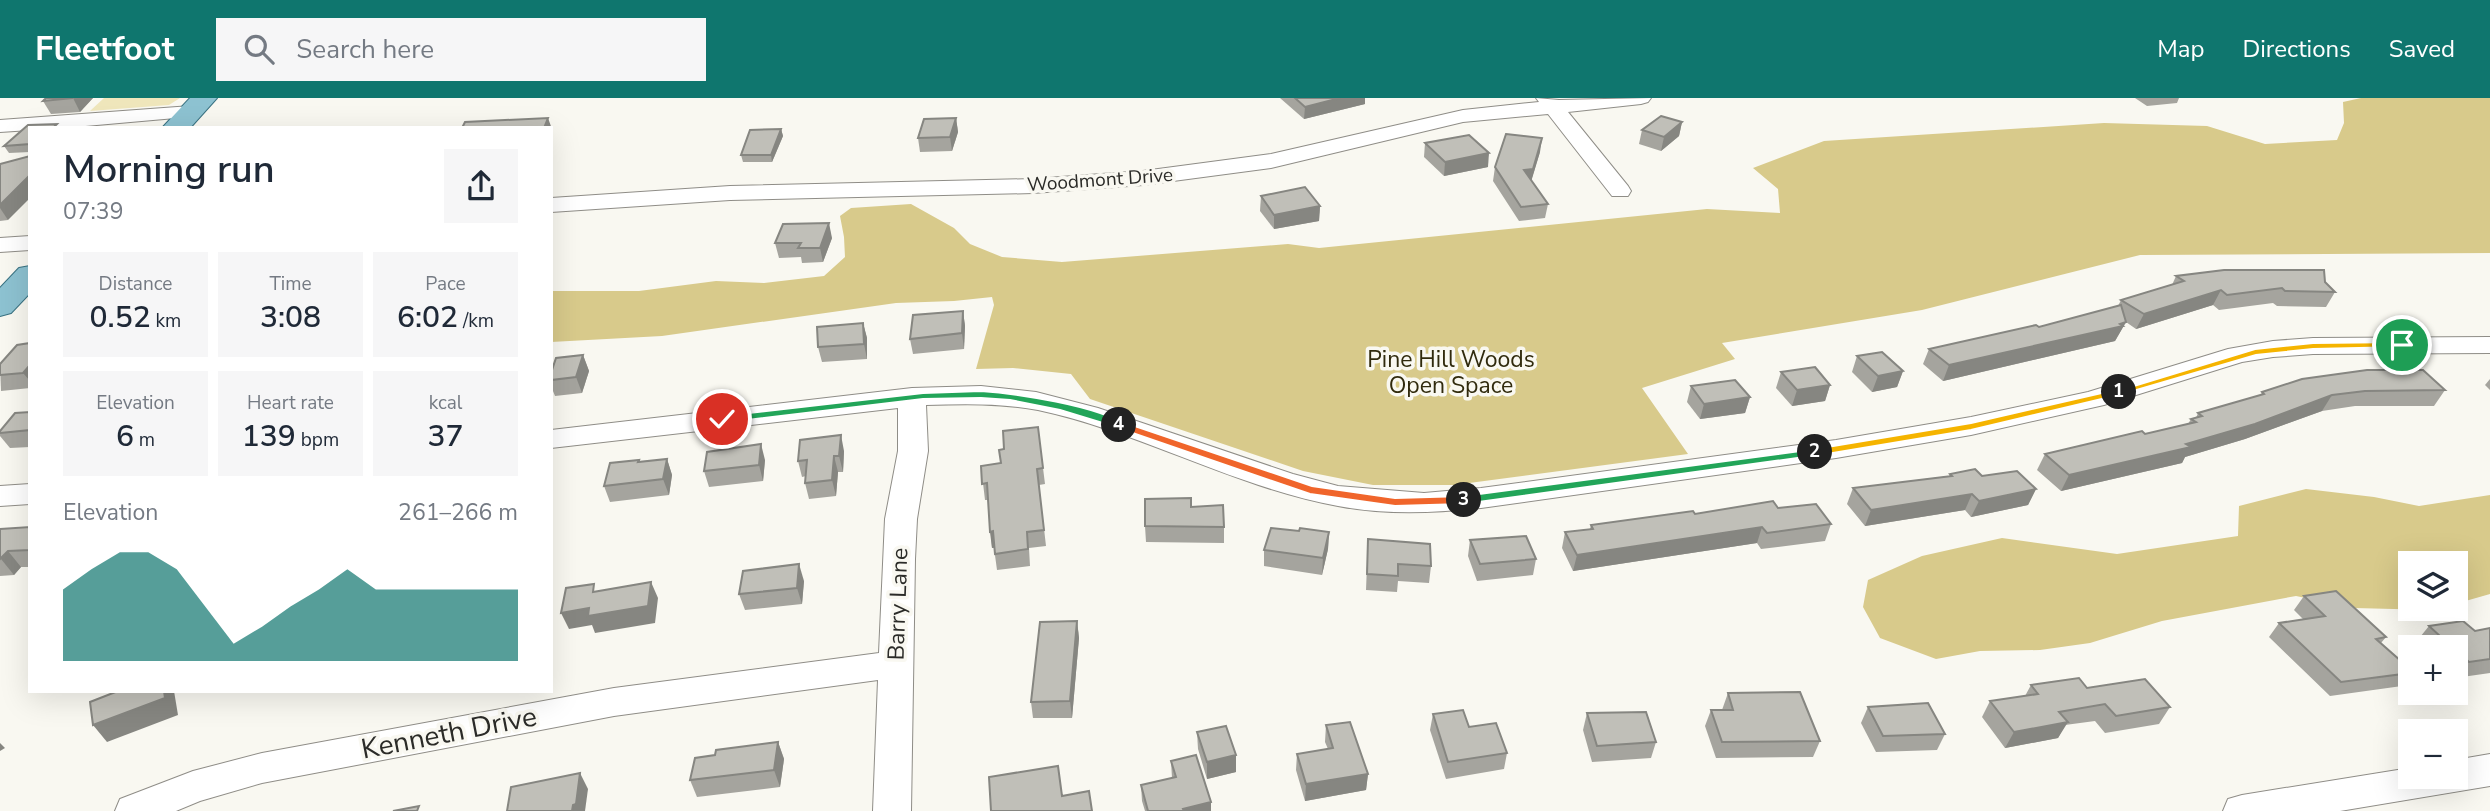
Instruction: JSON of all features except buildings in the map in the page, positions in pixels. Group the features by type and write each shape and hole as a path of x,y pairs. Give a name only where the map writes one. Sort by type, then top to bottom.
{"main road":[{"path":"0,306 28,277"}],"street":[{"name":"Woodmont Drive","path":"553,205 730,193 1033,186 1143,178 1271,161 1453,118 1549,102 1641,98"},
{"path":"1549,102 1620,191"},
{"path":"0,126 190,112"},
{"path":"0,245 28,243"},
{"path":"553,439 912,397 981,395 1036,401 1088,414 1310,490 1366,500 1424,503 1481,498 1905,439 2094,399 2238,355 2273,349 2313,346 2490,345"},
{"name":"Barry Lane","path":"892,811 901,519 913,451 912,397"},
{"path":"0,496 28,494"},
{"name":"Kenneth Drive","path":"134,811 193,787 276,766 614,702 896,664"},
{"path":"2468,774 2490,770"},
{"path":"2242,811 2348,803 2402,789"}],"shaded area":[{"path":"104,98 180,98 169,105 90,111"}],"green space":[{"name":"Pine Hill Woods Open Space","path":"2361,98 2490,98 2490,253 2140,255 1922,310 1722,343 1735,359 1642,388 1688,454 1454,485 1373,485 1303,471 1090,399 1071,374 1013,368 976,369 994,305 992,297 896,303 662,336 553,342 553,291 639,291 716,281 764,283 824,276 845,257 840,216 851,208 911,204 954,228 970,244 1002,257 1062,262 1288,244 1319,248 1707,209 1780,213 1778,189 1753,168 1824,141 2104,123 2207,126 2265,144 2337,140 2344,123 2343,102"},
{"path":"2306,489 2374,497 2419,506 2490,495 2490,594 2468,600 2468,551 2398,551 2398,609 2354,608 2296,596 2162,621 2090,643 2040,650 1980,651 1936,659 1880,638 1863,607 1868,580 1922,556 2002,538 2117,554 2238,536 2239,506"}],"route":[{"path":"722,419 923,396 1010,397 1088,414 1310,490 1366,500 1424,503 1481,498 1905,439 2094,399 2238,355 2273,349 2402,345"}]}
